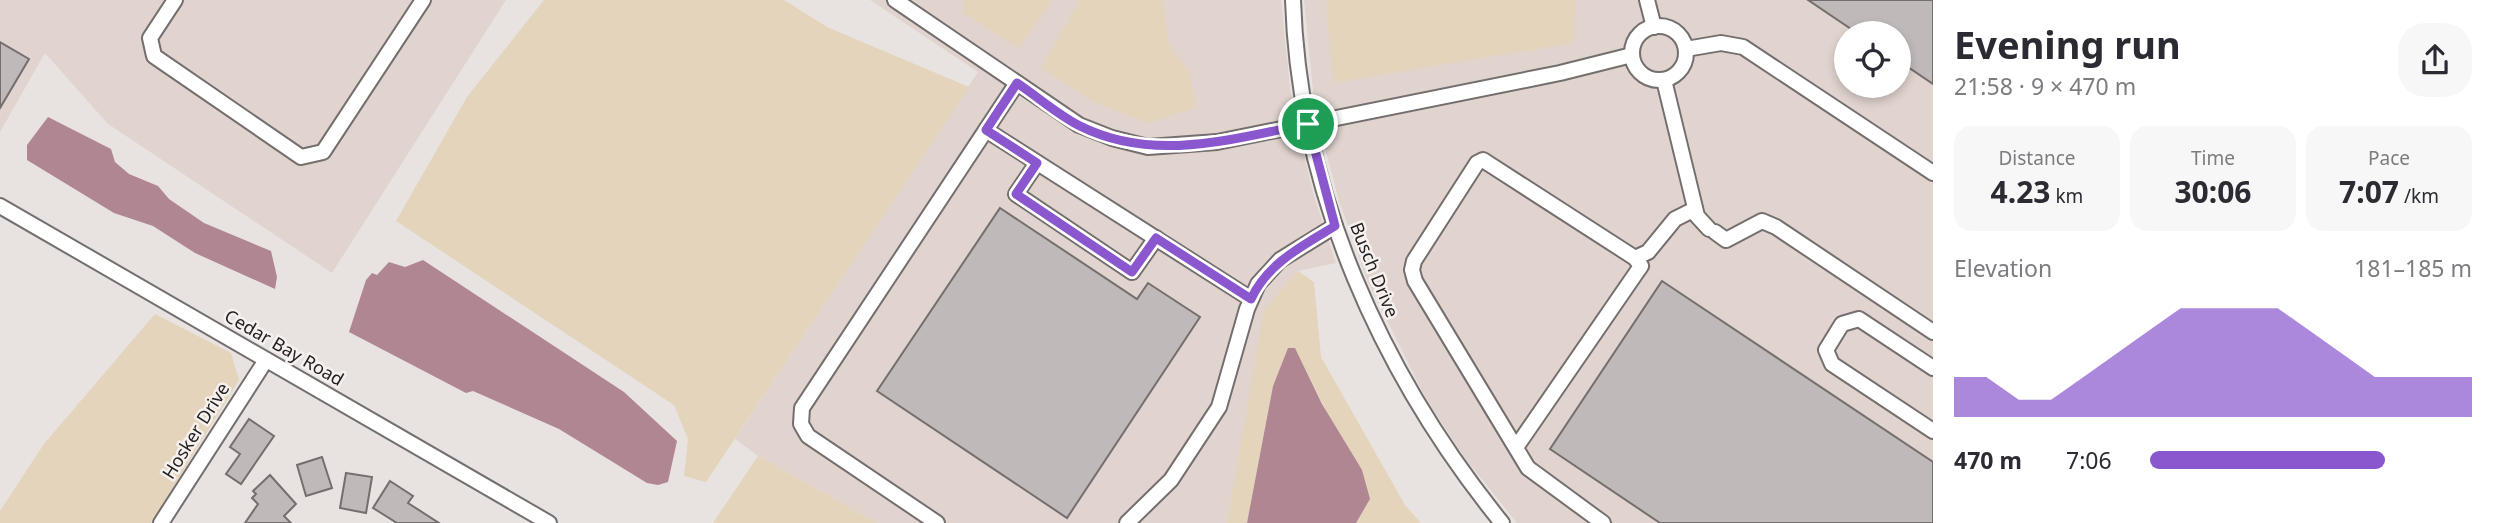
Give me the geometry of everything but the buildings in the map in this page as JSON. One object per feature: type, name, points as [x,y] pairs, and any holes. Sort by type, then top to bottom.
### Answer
[{"type":"street","points":[[174,0],[150,38],[154,56],[301,157],[323,152],[424,0]]},
{"type":"street","points":[[895,0],[1079,125],[1112,138],[1148,147],[1217,142],[1560,73],[1632,55]]},
{"type":"street","name":"Busch Drive","points":[[1293,0],[1308,124],[1335,226],[1366,304],[1409,391],[1463,475],[1502,523]]},
{"type":"street","points":[[1647,0],[1654,27]]},
{"type":"street","points":[[1654,27],[1670,28],[1678,34],[1686,50],[1680,71],[1664,80],[1646,77],[1638,71],[1632,55],[1638,36],[1654,27]]},
{"type":"street","points":[[1686,50],[1721,43],[1743,47],[1933,173]]},
{"type":"street","points":[[1664,80],[1695,209],[1712,231],[1727,240],[1762,221],[1776,227],[1933,332]]},
{"type":"street","points":[[937,523],[808,436],[801,424],[802,408],[1017,83]]},
{"type":"street","points":[[986,130],[1251,299]]},
{"type":"street","points":[[1517,446],[1641,266],[1635,258],[1489,160],[1483,160],[1477,163],[1414,261],[1412,270],[1415,281],[1528,468],[1603,523]]},
{"type":"street","points":[[1037,163],[1016,194],[1132,272],[1156,238]]},
{"type":"street","name":"Cedar Bay Road","points":[[0,206],[549,523]]},
{"type":"street","points":[[1635,258],[1648,252],[1675,219],[1695,209]]},
{"type":"street","points":[[1127,523],[1171,480],[1219,407],[1251,299],[1258,284],[1280,260],[1335,226]]},
{"type":"street","points":[[1933,368],[1859,319],[1842,324],[1826,350],[1832,364],[1933,431]]},
{"type":"street","name":"Hosker Drive","points":[[161,523],[266,360]]},
{"type":"shaded area","points":[[0,0],[506,0],[332,273],[108,124],[45,53],[0,132]]},
{"type":"shaded area","points":[[544,0],[784,0],[827,27],[969,87],[706,482],[684,476],[688,439],[674,405],[396,221],[467,97]]},
{"type":"shaded area","points":[[870,0],[1281,0],[1290,87],[1300,139],[1314,196],[1336,263],[1298,271],[1227,523],[878,523],[758,456],[735,439],[978,72]]},
{"type":"shaded area","points":[[963,0],[1052,0],[1019,48],[963,13]]},
{"type":"shaded area","points":[[1080,0],[1162,0],[1169,45],[1189,71],[1196,107],[1148,123],[1094,102],[1041,68]]},
{"type":"shaded area","points":[[1304,0],[1933,0],[1933,523],[1517,523],[1464,457],[1426,399],[1367,280],[1339,201],[1315,111]]},
{"type":"shaded area","points":[[1326,0],[1576,0],[1573,43],[1333,83]]},
{"type":"shaded area","points":[[48,117],[111,149],[115,162],[129,174],[158,186],[169,199],[204,223],[271,251],[277,277],[275,289],[195,253],[153,226],[114,213],[27,160],[27,145]]},
{"type":"shaded area","points":[[423,260],[624,392],[677,441],[668,482],[658,485],[647,483],[559,429],[473,391],[466,393],[349,332],[366,280],[372,273],[377,275],[389,262],[405,267]]},
{"type":"shaded area","points":[[1298,271],[1314,282],[1321,357],[1405,505],[1421,523],[1356,523],[1370,499],[1295,348],[1288,348],[1273,386],[1247,523],[1227,523],[1264,310]]},
{"type":"shaded area","points":[[155,314],[231,353],[239,380],[151,523],[0,523],[0,511],[44,444]]},
{"type":"shaded area","points":[[1288,348],[1295,348],[1322,404],[1362,470],[1370,499],[1356,523],[1247,523],[1273,386]]},
{"type":"shaded area","points":[[758,456],[878,523],[713,523]]},
{"type":"route","points":[[1017,83],[1079,125],[1112,138],[1148,147],[1217,142],[1308,124],[1335,226],[1280,260],[1258,284],[1251,299],[1156,238],[1132,272],[1016,194],[1037,163],[986,130],[1017,83]]}]
